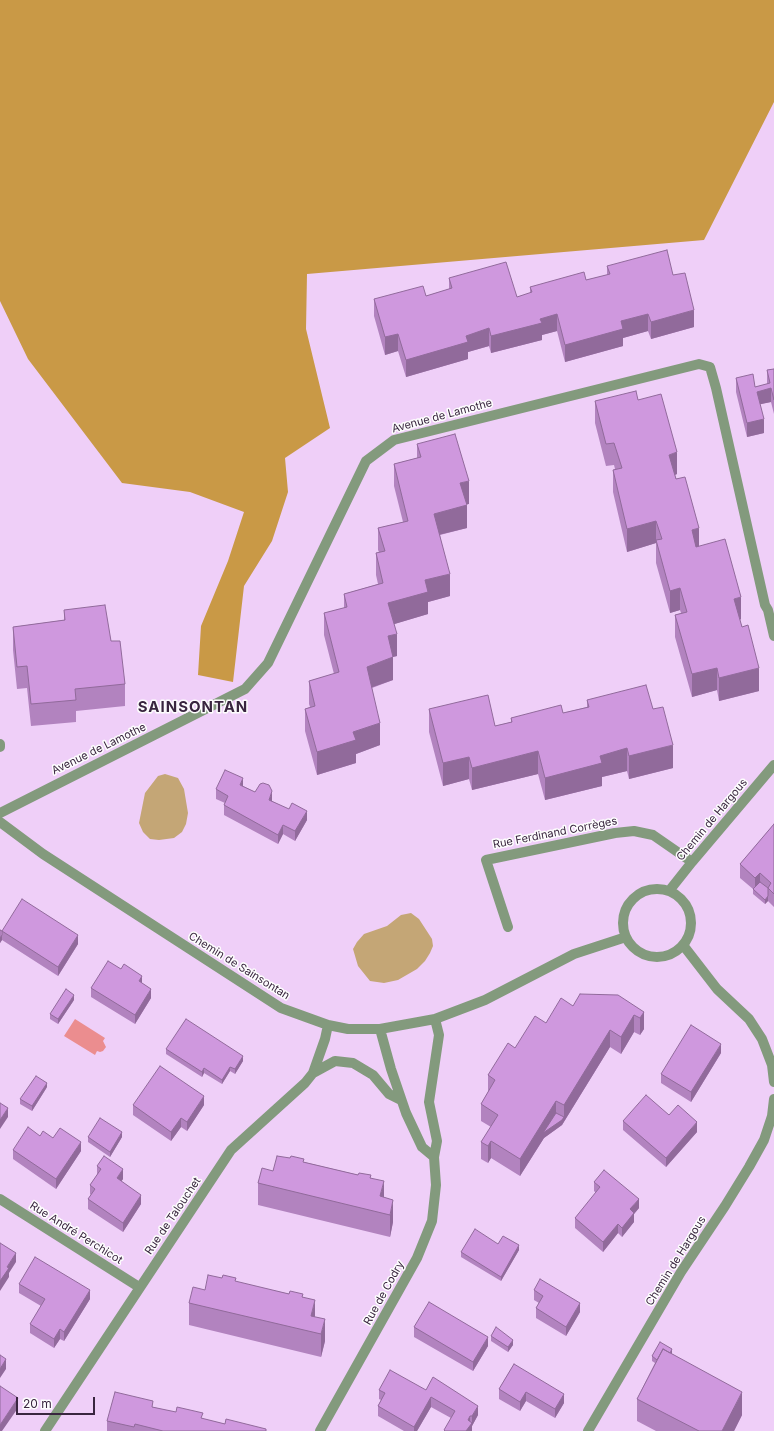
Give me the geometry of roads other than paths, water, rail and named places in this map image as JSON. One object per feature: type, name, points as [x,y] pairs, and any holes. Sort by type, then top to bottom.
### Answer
[{"type":"street","name":"Avenue de Lamothe","points":[[0,812],[245,689],[268,663],[366,461],[394,440],[699,364],[710,367],[716,388],[765,604],[768,610],[774,636]]},
{"type":"street","name":"Chemin de Hargous","points":[[669,891],[774,765]]},
{"type":"street","name":"Chemin de Sainsontan","points":[[0,822],[43,854],[281,1008],[328,1025],[348,1029],[380,1029],[435,1019],[485,1000],[574,954],[626,937]]},
{"type":"street","name":"Rue Ferdinand Corrèges","points":[[508,927],[486,860],[615,833],[634,831],[653,835],[692,862]]},
{"type":"street","points":[[654,889],[669,891],[683,901],[690,916],[690,932],[683,945],[669,955],[652,957],[636,950],[626,937],[623,921],[627,906],[638,894],[654,889]]},
{"type":"street","points":[[683,945],[717,989],[749,1019],[762,1039],[772,1065],[774,1082]]},
{"type":"street","name":"Rue de Codry","points":[[320,1431],[417,1258],[432,1221],[436,1185],[434,1157],[437,1141],[430,1102],[439,1035],[435,1019]]},
{"type":"street","name":"Rue de Talouchet","points":[[45,1431],[231,1150],[313,1074],[325,1039],[328,1025]]},
{"type":"street","points":[[380,1029],[401,1100],[422,1147],[434,1157]]},
{"type":"street","points":[[313,1074],[335,1061],[353,1063],[373,1075],[388,1094],[401,1100]]},
{"type":"street","name":"Chemin de Hargous","points":[[588,1431],[681,1272],[726,1206],[749,1167],[764,1140],[772,1116],[774,1099]]},
{"type":"street","name":"Rue André Perchicot","points":[[0,1199],[140,1287]]},
{"type":"district","name":"SAINSONTAN","points":[[193,707]]}]
